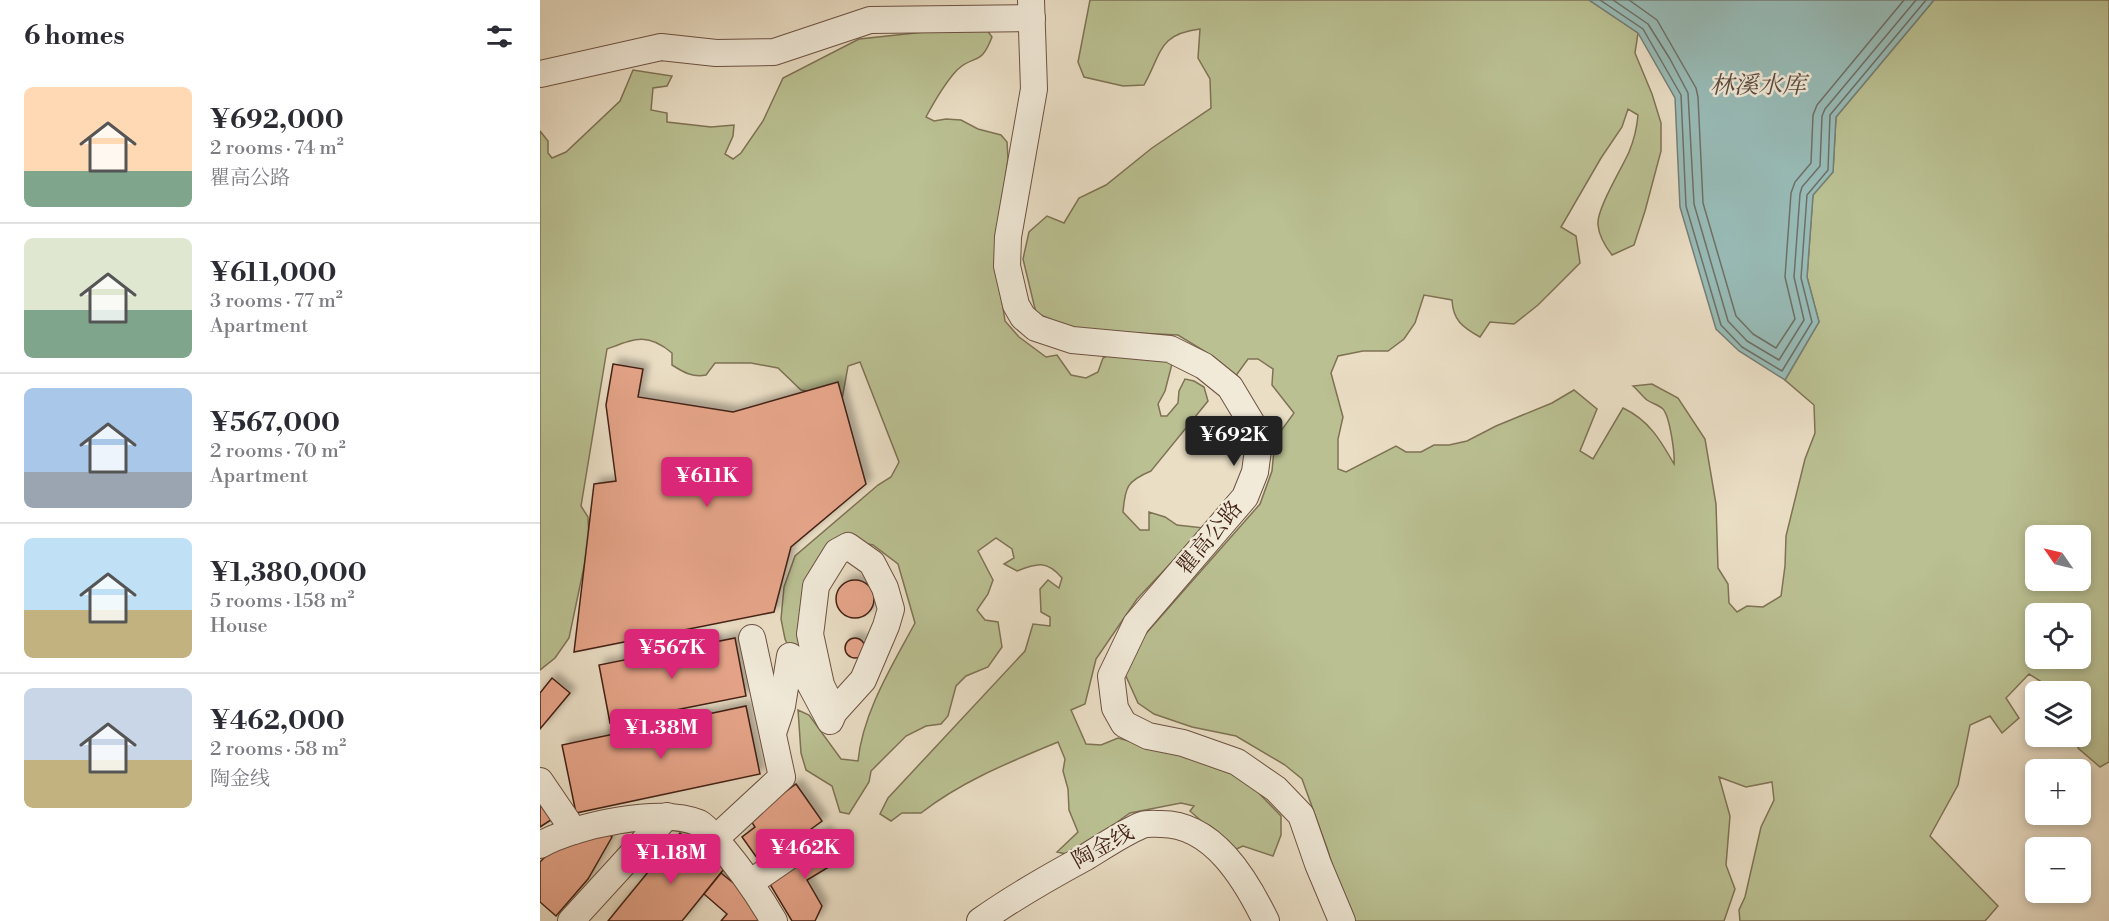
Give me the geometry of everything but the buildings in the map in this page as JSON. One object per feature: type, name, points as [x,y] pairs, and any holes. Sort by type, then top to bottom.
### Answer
[{"type":"street","points":[[540,74],[661,47],[717,53],[774,52],[870,20],[1032,9]]},
{"type":"street","name":"瞿高公路","points":[[1032,9],[1034,89],[1008,237],[1007,266],[1019,311],[1036,328],[1072,340],[1170,349],[1204,366],[1230,387],[1254,427],[1258,450],[1255,472],[1245,497],[1136,624],[1110,676],[1115,708],[1124,724],[1148,736],[1183,743],[1237,762],[1276,789],[1301,815],[1318,864],[1342,921]]},
{"type":"street","points":[[773,733],[782,706],[790,656],[799,663],[830,721],[834,712],[863,680],[886,626],[891,609],[885,588],[872,563],[848,546],[837,552],[816,586],[810,634],[820,685],[834,712]]},
{"type":"street","points":[[715,839],[782,777],[752,638]]},
{"type":"street","points":[[540,781],[574,831]]},
{"type":"street","points":[[571,921],[667,816]]},
{"type":"street","points":[[540,845],[587,826],[667,816],[701,824],[750,883],[774,921]]},
{"type":"street","name":"陶金线","points":[[980,921],[1022,891],[1144,824],[1169,824],[1184,827],[1205,837],[1229,862],[1252,892],[1266,921]]},
{"type":"street","points":[[750,883],[795,852]]},
{"type":"green space","points":[[1090,0],[1589,0],[1638,33],[1635,53],[1661,123],[1661,151],[1634,245],[1612,255],[1603,241],[1598,225],[1601,210],[1629,152],[1635,133],[1638,115],[1628,109],[1622,127],[1561,227],[1576,236],[1580,263],[1538,305],[1514,324],[1490,322],[1480,337],[1460,322],[1454,313],[1452,300],[1424,295],[1415,323],[1404,339],[1388,351],[1363,351],[1338,356],[1331,373],[1343,417],[1338,439],[1338,469],[1346,472],[1396,446],[1406,452],[1421,452],[1434,445],[1449,445],[1467,441],[1496,426],[1552,403],[1574,390],[1597,409],[1580,451],[1593,459],[1623,408],[1647,425],[1659,439],[1674,464],[1672,436],[1666,413],[1647,400],[1633,386],[1652,384],[1678,398],[1705,439],[1716,504],[1718,568],[1728,584],[1729,603],[1737,612],[1747,606],[1763,607],[1781,596],[1786,536],[1805,459],[1815,433],[1814,405],[1785,380],[1819,322],[1807,277],[1813,195],[1833,172],[1836,117],[1934,0],[2109,0],[2109,762],[2100,767],[2078,747],[2091,747],[2091,681],[2040,681],[2029,674],[2006,698],[2019,718],[2002,733],[1990,716],[1970,725],[1958,785],[1930,836],[1998,906],[1985,921],[1740,921],[1739,910],[1745,897],[1761,827],[1774,800],[1772,782],[1746,787],[1719,777],[1730,816],[1726,865],[1735,889],[1724,921],[1350,921],[1302,779],[1285,765],[1236,736],[1192,727],[1154,714],[1138,703],[1125,674],[1142,638],[1260,504],[1272,471],[1275,439],[1294,413],[1272,385],[1273,369],[1258,359],[1248,359],[1235,377],[1206,352],[1178,335],[1075,330],[1036,313],[1023,259],[1029,232],[1047,216],[1064,223],[1079,198],[1106,185],[1152,148],[1211,108],[1210,79],[1198,58],[1200,29],[1176,35],[1169,40],[1163,47],[1144,85],[1123,86],[1084,77],[1078,62]]},
{"type":"green space","points":[[953,29],[987,30],[992,37],[980,57],[957,70],[926,117],[934,121],[961,120],[978,129],[1001,135],[1007,142],[1008,159],[995,255],[1005,321],[1019,337],[1046,357],[1057,355],[1071,375],[1086,378],[1098,372],[1103,358],[1113,353],[1173,360],[1165,391],[1158,404],[1161,416],[1167,416],[1178,403],[1179,391],[1185,379],[1204,387],[1208,401],[1151,471],[1132,482],[1126,491],[1123,512],[1140,530],[1149,530],[1149,512],[1165,517],[1177,525],[1204,528],[1137,599],[1096,659],[1085,704],[1071,710],[1086,744],[1101,745],[1118,738],[1225,767],[1251,785],[1281,816],[1281,835],[1273,856],[1243,846],[1234,850],[1190,811],[1194,806],[1181,803],[1130,813],[1071,855],[1057,852],[1078,832],[1069,810],[1068,789],[1063,771],[1065,759],[1058,742],[970,782],[921,813],[902,813],[891,821],[880,814],[888,798],[1025,651],[1033,624],[1050,626],[1050,617],[1041,612],[1040,589],[1048,580],[1059,588],[1062,578],[1046,566],[1030,566],[1017,571],[1004,564],[1014,558],[1012,549],[996,538],[978,551],[993,580],[988,594],[977,610],[985,620],[998,622],[1002,647],[988,667],[966,676],[956,686],[948,716],[941,724],[926,726],[906,736],[871,771],[869,782],[849,814],[840,812],[832,786],[806,770],[801,753],[798,710],[809,715],[841,759],[858,761],[872,707],[915,623],[898,564],[873,545],[859,542],[833,560],[798,650],[790,650],[781,619],[784,587],[795,556],[878,485],[891,477],[899,462],[860,362],[848,366],[841,405],[812,392],[801,390],[778,368],[751,363],[715,363],[706,375],[697,376],[672,365],[672,353],[655,342],[633,340],[607,349],[581,506],[588,517],[589,543],[569,638],[555,658],[540,670],[540,131],[548,141],[548,153],[552,158],[566,152],[620,101],[633,70],[672,76],[667,86],[653,88],[651,110],[667,113],[667,122],[711,127],[734,125],[733,136],[725,154],[733,159],[741,153],[763,121],[783,78],[859,39]]},
{"type":"water","name":"林溪水库","points":[[1589,0],[1934,0],[1836,117],[1833,172],[1813,195],[1807,277],[1819,322],[1785,380],[1739,351],[1716,329],[1680,207],[1675,98],[1638,33]]}]
